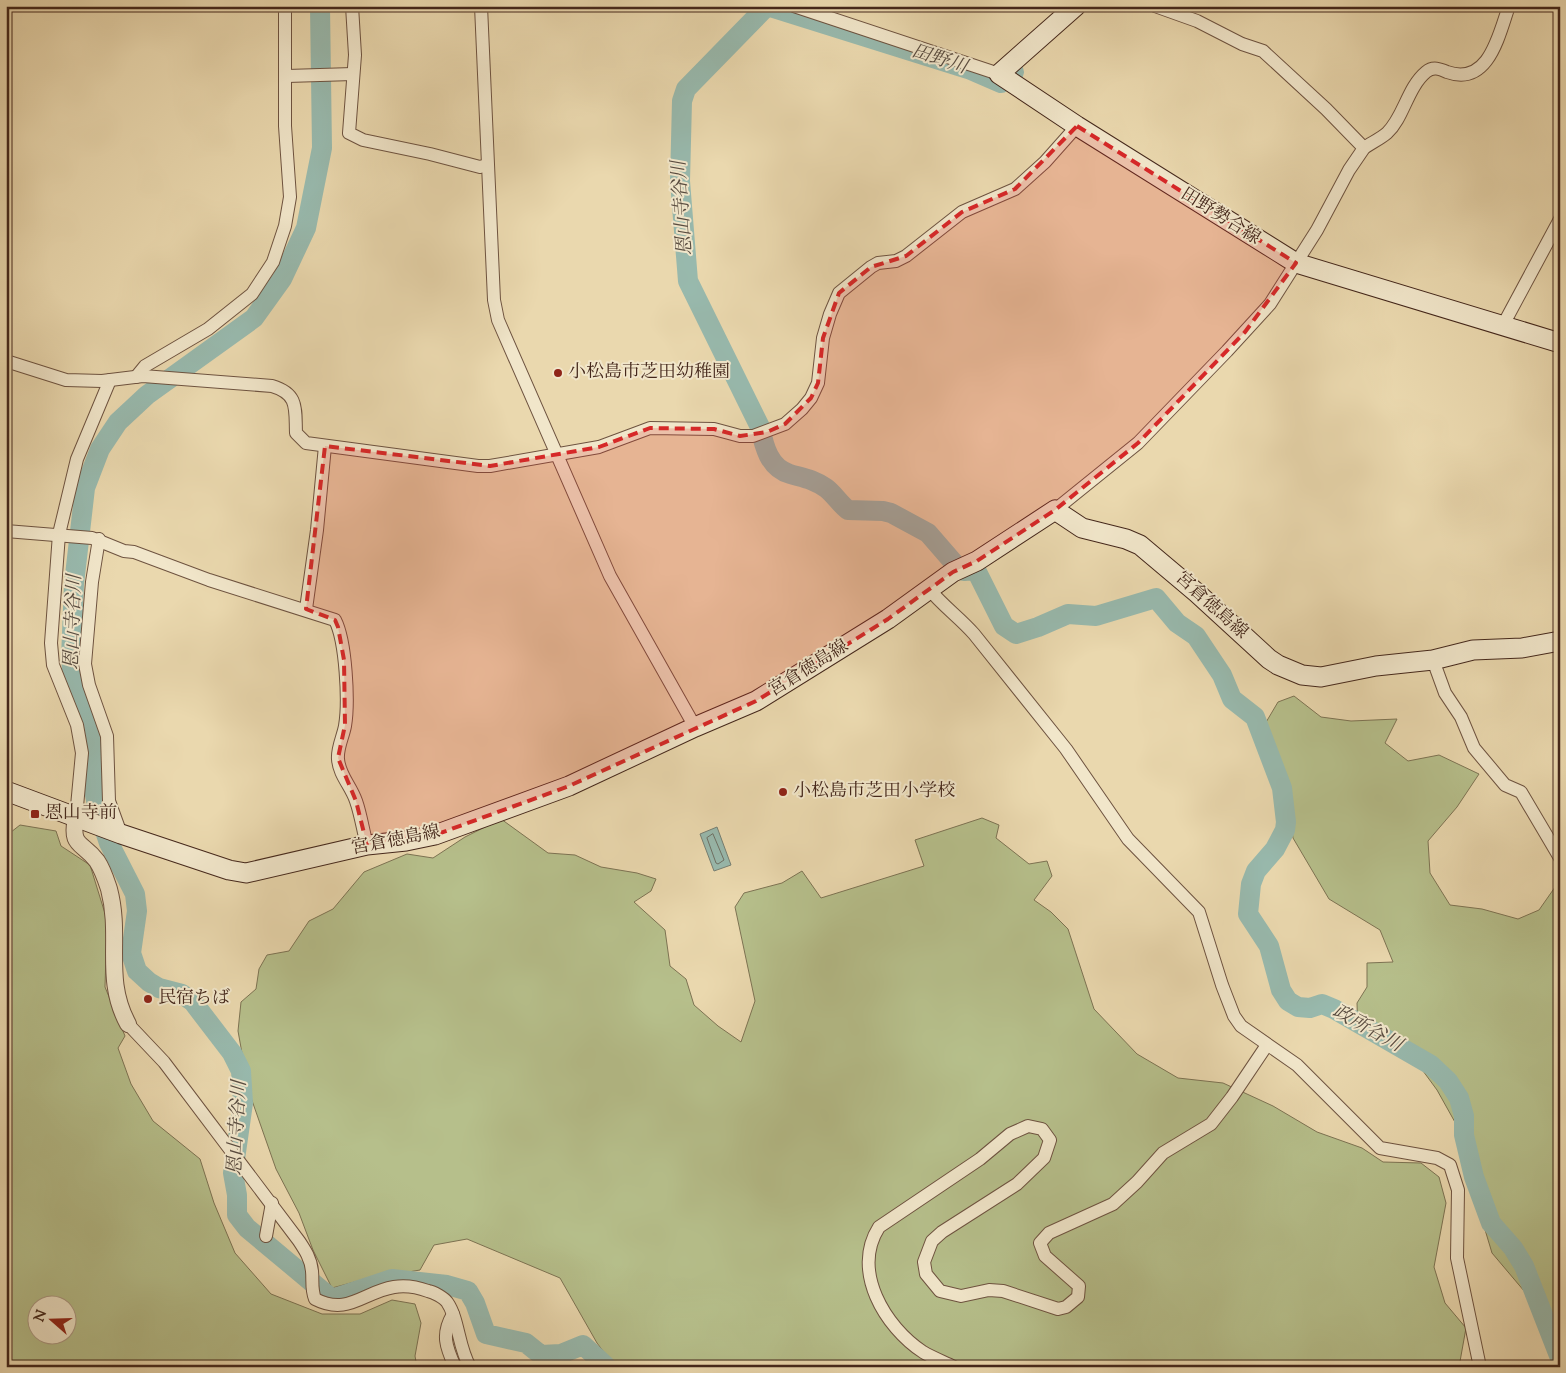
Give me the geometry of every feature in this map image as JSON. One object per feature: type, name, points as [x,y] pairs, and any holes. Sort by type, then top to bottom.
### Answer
[{"type":"main road","points":[[1000,74],[1076,6]]},
{"type":"main road","name":"田野勢合線","points":[[1000,74],[1077,126],[1296,263],[1502,327],[1560,343]]},
{"type":"main road","name":"宮倉徳島線","points":[[6,792],[118,833],[229,870],[246,873],[367,846],[435,835],[569,786],[695,727],[756,701],[827,658],[953,572],[995,550],[1055,510],[1082,528],[1126,539],[1140,545],[1269,659],[1302,675],[1321,678],[1376,666],[1433,660],[1473,650],[1522,648],[1560,641]]},
{"type":"street","points":[[139,377],[145,366],[208,329],[252,294],[273,262],[285,226],[290,197],[285,126],[291,76],[285,6]]},
{"type":"street","points":[[352,6],[348,75],[349,134],[363,140],[480,167],[487,166]]},
{"type":"street","points":[[481,6],[494,300],[498,320],[610,576],[695,727]]},
{"type":"street","points":[[794,6],[1000,74]]},
{"type":"street","points":[[1155,6],[1197,21],[1242,44],[1263,52],[1326,109],[1364,148]]},
{"type":"street","points":[[1055,510],[1138,442],[1270,304],[1364,148],[1387,133],[1425,73],[1431,69],[1465,74],[1480,68],[1489,59],[1509,6]]},
{"type":"street","points":[[291,76],[348,75]]},
{"type":"street","points":[[6,361],[66,380],[110,380],[139,377],[272,386],[283,389],[291,396],[295,407],[296,433],[306,443],[478,466],[490,466],[599,447],[650,428],[708,429],[740,436],[761,434],[785,424],[811,398],[818,383],[825,330],[839,293],[871,266],[878,263],[896,261],[906,256],[962,212],[1014,190],[1045,162],[1077,126]]},
{"type":"street","points":[[1502,327],[1560,219]]},
{"type":"street","points":[[110,380],[77,459],[64,535],[51,643],[53,665],[77,725],[82,753],[83,820],[74,826],[76,843],[97,862],[104,875],[113,904],[116,929],[112,964],[118,1006],[128,1024],[164,1062],[272,1203],[309,1256],[312,1270],[312,1291],[315,1299],[328,1306],[346,1306],[394,1287],[414,1286],[431,1292],[447,1301],[453,1314],[465,1358],[470,1367]]},
{"type":"street","points":[[306,610],[317,530],[325,446]]},
{"type":"street","points":[[6,531],[95,538],[124,551],[134,552],[209,580],[334,620],[338,627],[344,660],[346,716],[338,758],[340,771],[356,801],[367,846]]},
{"type":"street","points":[[95,538],[85,664],[89,685],[106,736],[109,801],[118,833]]},
{"type":"street","points":[[929,589],[974,634],[1066,749],[1128,839],[1199,912],[1234,1016],[1241,1026],[1297,1065],[1380,1148],[1437,1158],[1450,1165],[1458,1190],[1457,1258],[1480,1367]]},
{"type":"street","points":[[1433,660],[1445,694],[1461,717],[1474,748],[1506,785],[1521,792],[1560,858]]},
{"type":"street","points":[[954,1367],[922,1351],[898,1329],[881,1308],[872,1286],[868,1269],[871,1239],[879,1227],[980,1159],[1010,1134],[1028,1126],[1042,1129],[1050,1140],[1044,1158],[999,1197],[942,1232],[932,1241],[924,1262],[926,1274],[940,1291],[961,1296],[989,1290],[1003,1291],[1058,1309],[1066,1308],[1078,1297],[1079,1286],[1045,1256],[1040,1243],[1049,1233],[1113,1204],[1137,1182],[1163,1152],[1211,1124],[1232,1097],[1267,1045]]},
{"type":"street","points":[[266,1236],[272,1203]]},
{"type":"street","points":[[453,1314],[446,1326],[445,1340],[455,1367]]},
{"type":"highlighted area","points":[[1077,126],[1296,263],[1245,332],[1138,443],[1055,510],[977,561],[953,572],[888,619],[756,701],[569,786],[435,835],[367,845],[356,801],[338,758],[345,725],[344,660],[338,627],[335,620],[306,609],[325,446],[490,466],[599,447],[650,428],[714,429],[740,436],[767,432],[785,424],[811,398],[818,383],[823,338],[839,293],[871,267],[906,256],[962,212],[1015,189]]},
{"type":"green space","points":[[1294,696],[1321,717],[1351,721],[1397,719],[1385,743],[1408,761],[1439,755],[1479,774],[1457,807],[1428,841],[1430,873],[1450,905],[1482,909],[1518,919],[1539,910],[1560,880],[1560,1341],[1530,1298],[1492,1253],[1477,1203],[1480,1167],[1437,1090],[1415,1060],[1358,1032],[1357,1003],[1367,987],[1367,963],[1393,962],[1380,930],[1329,899],[1293,838],[1286,787],[1262,729],[1278,702]]},
{"type":"green space","points":[[982,818],[999,825],[996,838],[1029,864],[1047,861],[1052,876],[1034,900],[1051,912],[1068,929],[1094,1009],[1137,1054],[1178,1078],[1223,1083],[1273,1106],[1317,1132],[1362,1148],[1383,1162],[1421,1163],[1439,1177],[1446,1203],[1434,1267],[1445,1303],[1466,1328],[1459,1367],[615,1367],[597,1343],[560,1278],[467,1239],[434,1245],[420,1270],[362,1280],[332,1288],[313,1250],[299,1213],[276,1169],[249,1092],[238,1031],[241,1002],[256,989],[259,969],[267,955],[289,951],[309,921],[333,909],[364,872],[407,854],[433,858],[465,837],[501,819],[548,853],[575,855],[601,867],[637,873],[656,879],[651,891],[634,902],[665,930],[670,966],[686,979],[694,1005],[718,1026],[741,1042],[755,1001],[735,907],[744,893],[782,883],[802,871],[821,898],[924,866],[915,840]]},
{"type":"green space","points":[[20,825],[56,831],[61,846],[90,865],[107,920],[105,987],[125,1036],[118,1048],[131,1084],[153,1121],[200,1159],[214,1203],[235,1253],[271,1294],[322,1314],[360,1314],[392,1300],[415,1304],[421,1323],[415,1356],[417,1367],[6,1367],[6,836]]},
{"type":"water","points":[[717,827],[731,865],[714,871],[700,834]]},
{"type":"waterway","name":"恩山寺谷川","points":[[320,6],[322,148],[306,228],[282,279],[254,318],[147,395],[118,422],[100,449],[85,488],[74,584],[71,658],[73,680],[95,737],[94,790],[98,810],[109,843],[135,894],[137,911],[131,953],[137,971],[159,988],[182,994],[193,1002],[232,1053],[241,1071],[243,1103],[233,1173],[237,1195],[237,1215],[247,1228],[332,1299],[392,1279],[447,1285],[468,1291],[475,1303],[486,1334],[526,1343],[541,1355],[561,1354],[583,1345],[607,1367]]},
{"type":"waterway","name":"恩山寺谷川","points":[[767,6],[686,89],[682,101],[680,181],[688,281],[760,427],[763,442],[772,462],[783,471],[808,479],[829,490],[848,510],[891,513],[928,533],[954,563]]},
{"type":"waterway","name":"田野川","points":[[767,6],[971,70],[1001,83],[1014,72]]},
{"type":"waterway","name":"政所谷川","points":[[964,571],[976,570],[1004,626],[1016,634],[1068,614],[1096,616],[1156,598],[1177,623],[1196,636],[1222,675],[1232,699],[1255,717],[1282,788],[1286,822],[1285,830],[1275,849],[1256,871],[1251,884],[1248,914],[1269,946],[1281,990],[1288,1001],[1298,1007],[1310,1008],[1322,1004],[1334,1009],[1431,1065],[1448,1081],[1459,1098],[1464,1116],[1464,1135],[1474,1177],[1491,1223],[1513,1248],[1524,1266],[1560,1358]]},
{"type":"place","name":"小松島市芝田幼稚園","points":[[558,373]]},
{"type":"place","name":"小松島市芝田小学校","points":[[783,792]]},
{"type":"place","name":"恩山寺前","points":[[35,814]]},
{"type":"place","name":"民宿ちば","points":[[148,999]]}]
